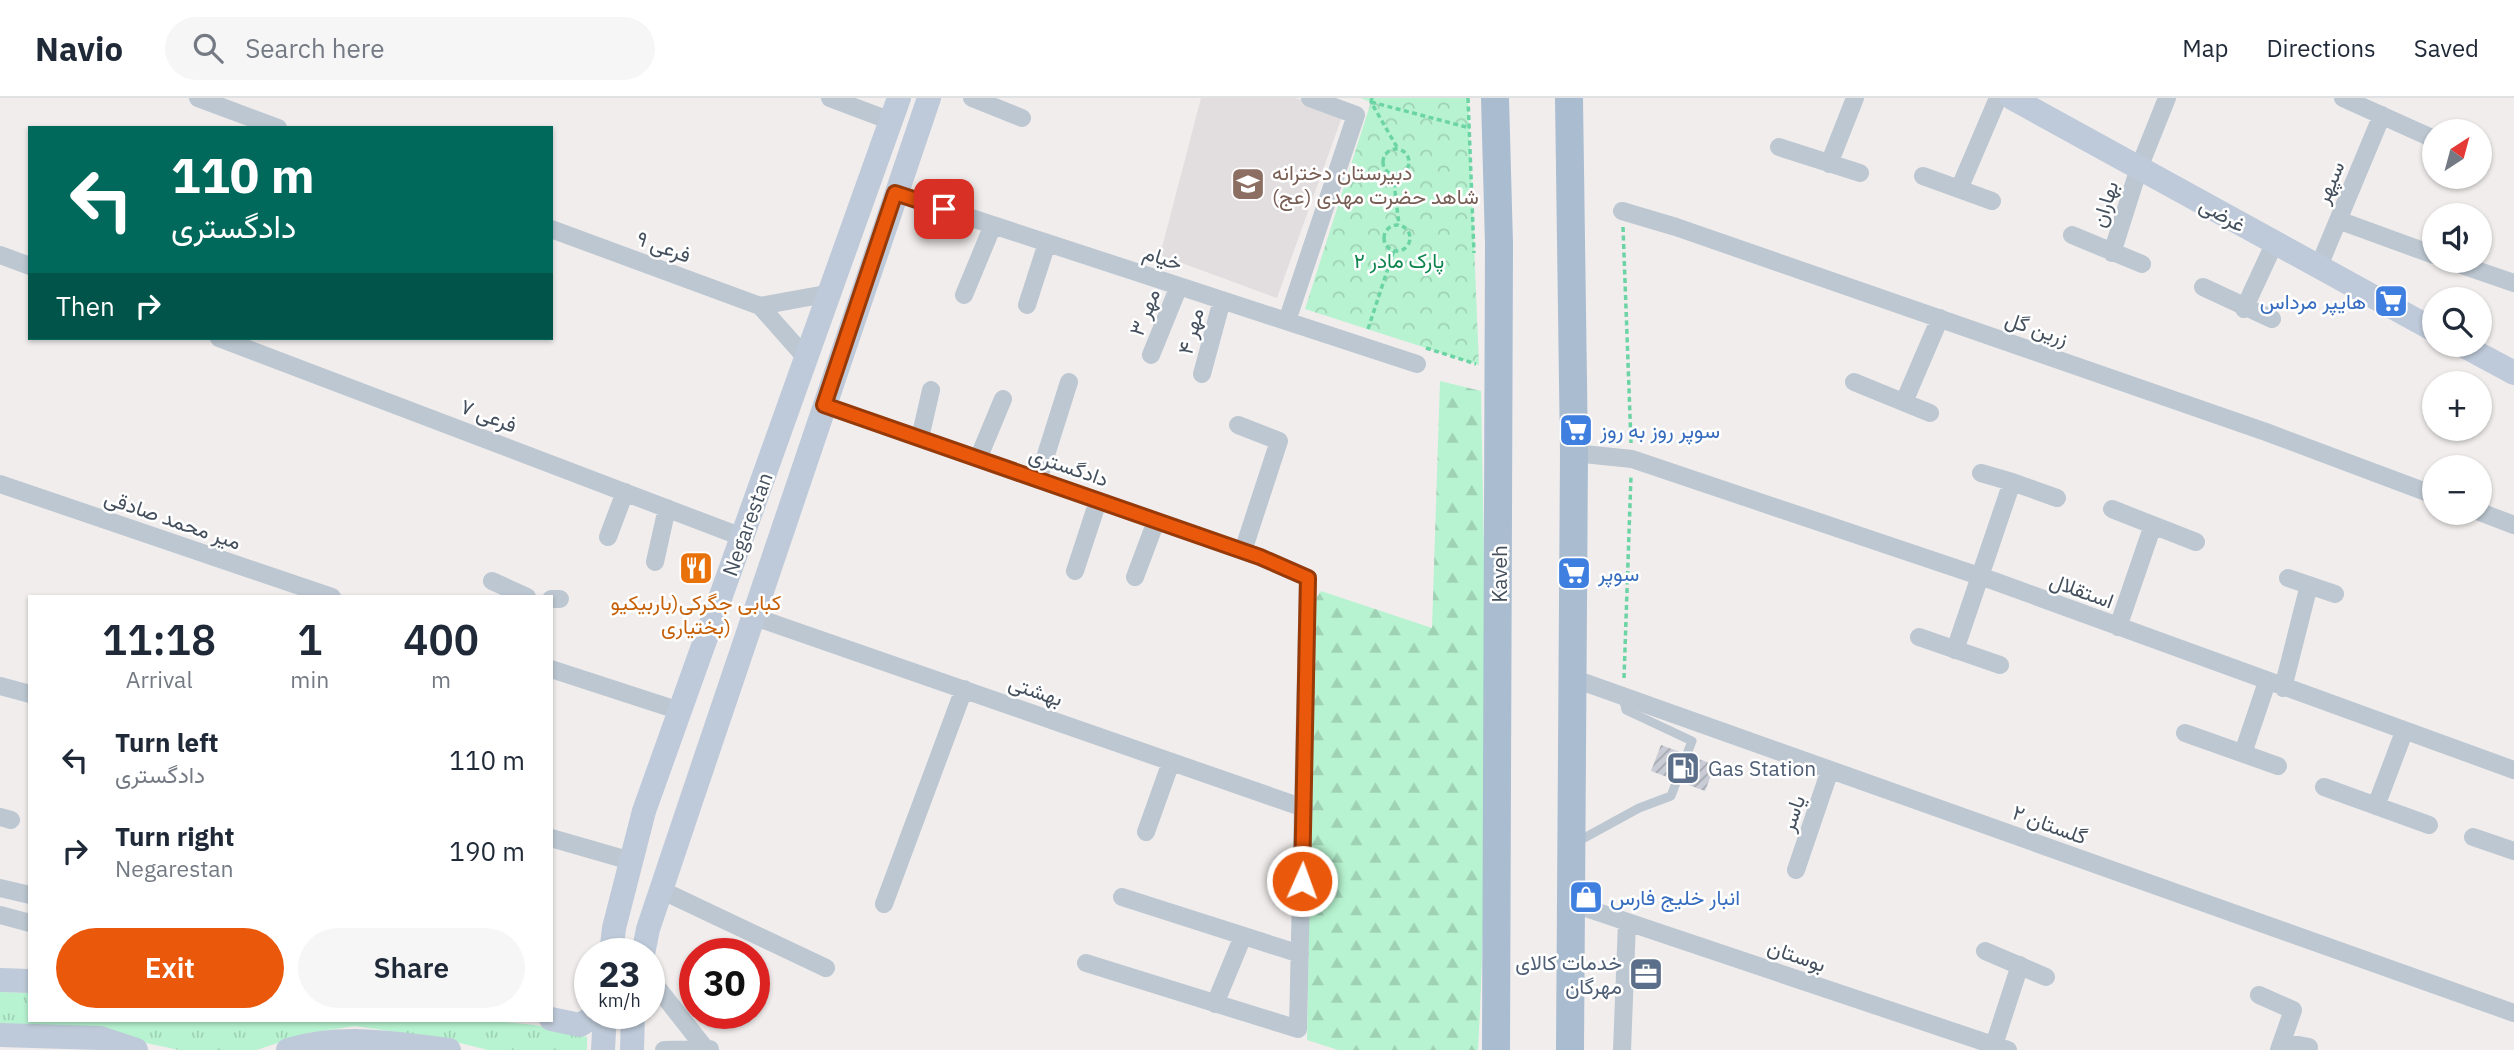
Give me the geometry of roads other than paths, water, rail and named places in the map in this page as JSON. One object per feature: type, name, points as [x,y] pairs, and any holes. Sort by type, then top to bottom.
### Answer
[{"type":"main road","name":"Negarestan","points":[[648,938],[752,616],[929,98]]},
{"type":"main road","name":"Kaveh","points":[[1495,98],[1482,129],[1500,527],[1496,1050]]},
{"type":"main road","points":[[1569,98],[1574,453],[1570,1050]]},
{"type":"main road","name":"غرضی","points":[[2012,98],[2422,323]]},
{"type":"main road","name":"Negarestan","points":[[613,938],[631,861],[654,785],[895,110]]},
{"type":"main road","points":[[2484,357],[2514,373]]},
{"type":"main road","points":[[654,785],[691,801]]},
{"type":"main road","points":[[0,980],[28,981]]},
{"type":"main road","points":[[553,1019],[574,1024]]},
{"type":"main road","points":[[602,1029],[603,1050]]},
{"type":"main road","points":[[632,1029],[632,1050]]},
{"type":"main road","points":[[0,1035],[100,1038],[135,1050]]},
{"type":"main road","points":[[288,1050],[312,1043],[357,1039],[449,1050]]},
{"type":"street","points":[[198,98],[273,126]]},
{"type":"street","points":[[830,98],[895,110]]},
{"type":"street","points":[[972,98],[1022,118]]},
{"type":"street","points":[[1287,321],[1356,115],[1310,98]]},
{"type":"street","points":[[1829,164],[1854,98]]},
{"type":"street","points":[[1960,187],[1998,98]]},
{"type":"street","name":"بهاران","points":[[2112,253],[2139,168],[2166,98]]},
{"type":"street","points":[[2343,98],[2422,133]]},
{"type":"street","name":"سپهر","points":[[2319,266],[2382,115]]},
{"type":"street","points":[[1779,147],[1860,173]]},
{"type":"street","points":[[1923,176],[1960,187],[1992,201]]},
{"type":"street","name":"خیام","points":[[895,193],[1417,364]]},
{"type":"street","name":"زرین گل","points":[[1622,211],[1940,318],[2266,432],[2422,490]]},
{"type":"street","points":[[2338,220],[2422,251]]},
{"type":"street","points":[[964,295],[993,225]]},
{"type":"street","name":"فرعی ۹","points":[[553,230],[760,306]]},
{"type":"street","points":[[2072,235],[2142,264]]},
{"type":"street","points":[[2244,309],[2275,242]]},
{"type":"street","points":[[1027,305],[1047,243]]},
{"type":"street","points":[[0,255],[28,265]]},
{"type":"street","points":[[2485,273],[2514,283]]},
{"type":"street","name":"مهر ۳","points":[[1151,355],[1179,286]]},
{"type":"street","points":[[2203,287],[2244,309],[2272,319]]},
{"type":"street","points":[[760,306],[831,293]]},
{"type":"street","name":"مهر ۴","points":[[1202,374],[1222,300]]},
{"type":"street","points":[[760,306],[807,359]]},
{"type":"street","points":[[1904,402],[1940,318]]},
{"type":"street","name":"فرعی ۷","points":[[224,340],[742,537]]},
{"type":"street","points":[[1038,480],[1069,382]]},
{"type":"street","points":[[1854,382],[1930,413]]},
{"type":"street","points":[[920,438],[931,390]]},
{"type":"street","points":[[978,459],[1003,399]]},
{"type":"street","name":"دادگستری","points":[[824,405],[1243,551],[1308,578],[1304,807]]},
{"type":"street","points":[[1238,425],[1279,441],[1243,551]]},
{"type":"street","name":"استقلال","points":[[1574,453],[1632,459],[1980,576],[2514,770]]},
{"type":"street","points":[[1981,473],[2057,498]]},
{"type":"street","points":[[1955,650],[2012,482]]},
{"type":"street","name":"میر محمد صادقی","points":[[0,484],[326,595]]},
{"type":"street","points":[[608,537],[625,492]]},
{"type":"street","points":[[1075,571],[1098,501]]},
{"type":"street","points":[[655,562],[667,508]]},
{"type":"street","points":[[2112,509],[2196,542]]},
{"type":"street","points":[[2492,516],[2514,524]]},
{"type":"street","points":[[1135,577],[1156,521]]},
{"type":"street","points":[[2118,627],[2152,525]]},
{"type":"street","points":[[2288,578],[2335,594]]},
{"type":"street","points":[[492,581],[523,595]]},
{"type":"street","points":[[2243,753],[2275,685],[2309,585]]},
{"type":"street","name":"بهشتی","points":[[752,616],[1304,807]]},
{"type":"street","points":[[1919,637],[2000,665]]},
{"type":"street","points":[[553,670],[680,711]]},
{"type":"street","name":"گلستان ۲","points":[[1572,678],[2514,1013]]},
{"type":"street","points":[[0,686],[28,693]]},
{"type":"street","points":[[884,904],[964,690]]},
{"type":"street","points":[[2376,806],[2404,732]]},
{"type":"street","points":[[2185,733],[2278,766]]},
{"type":"street","points":[[1146,832],[1171,762]]},
{"type":"street","name":"یاسر","points":[[1796,870],[1830,770]]},
{"type":"street","points":[[2324,788],[2429,825]]},
{"type":"street","points":[[1086,963],[1297,1029],[1304,807]]},
{"type":"street","points":[[2473,837],[2514,851]]},
{"type":"street","points":[[553,839],[631,861]]},
{"type":"street","points":[[0,888],[28,895]]},
{"type":"street","points":[[661,890],[826,968]]},
{"type":"street","points":[[1122,897],[1300,954]]},
{"type":"street","name":"بوستان","points":[[1571,903],[2001,1048]]},
{"type":"street","points":[[0,915],[28,922]]},
{"type":"street","points":[[1622,1050],[1627,922]]},
{"type":"street","points":[[1215,1004],[1243,936]]},
{"type":"street","points":[[1985,951],[2046,976]]},
{"type":"street","points":[[2001,1048],[2020,965]]},
{"type":"street","points":[[2259,995],[2293,1010],[2280,1046],[2309,1047]]},
{"type":"street","points":[[665,996],[709,1049]]},
{"type":"street","points":[[664,1050],[709,1049]]},
{"type":"lane","points":[[1571,845],[1639,808],[1671,796],[1692,741],[1626,710],[1623,696]]},
{"type":"place","name":"دبیرستان دخترانه شاهد حضرت مهدی (عج)","points":[[1248,184]]},
{"type":"place","name":"هایپر مرداس","points":[[2391,301]]},
{"type":"place","name":"سوپر روز به روز","points":[[1576,430]]},
{"type":"place","name":"کبابی جگرکی(باربیکیو بختیاری)","points":[[696,568]]},
{"type":"place","name":"سوپر","points":[[1574,573]]},
{"type":"place","name":"Gas Station","points":[[1683,768]]},
{"type":"place","name":"انبار خلیج فارس","points":[[1586,897]]},
{"type":"place","name":"خدمات کالای مهرگان","points":[[1646,974]]},
{"type":"park label","name":"پارک مادر ۲","points":[[1399,260]]}]
